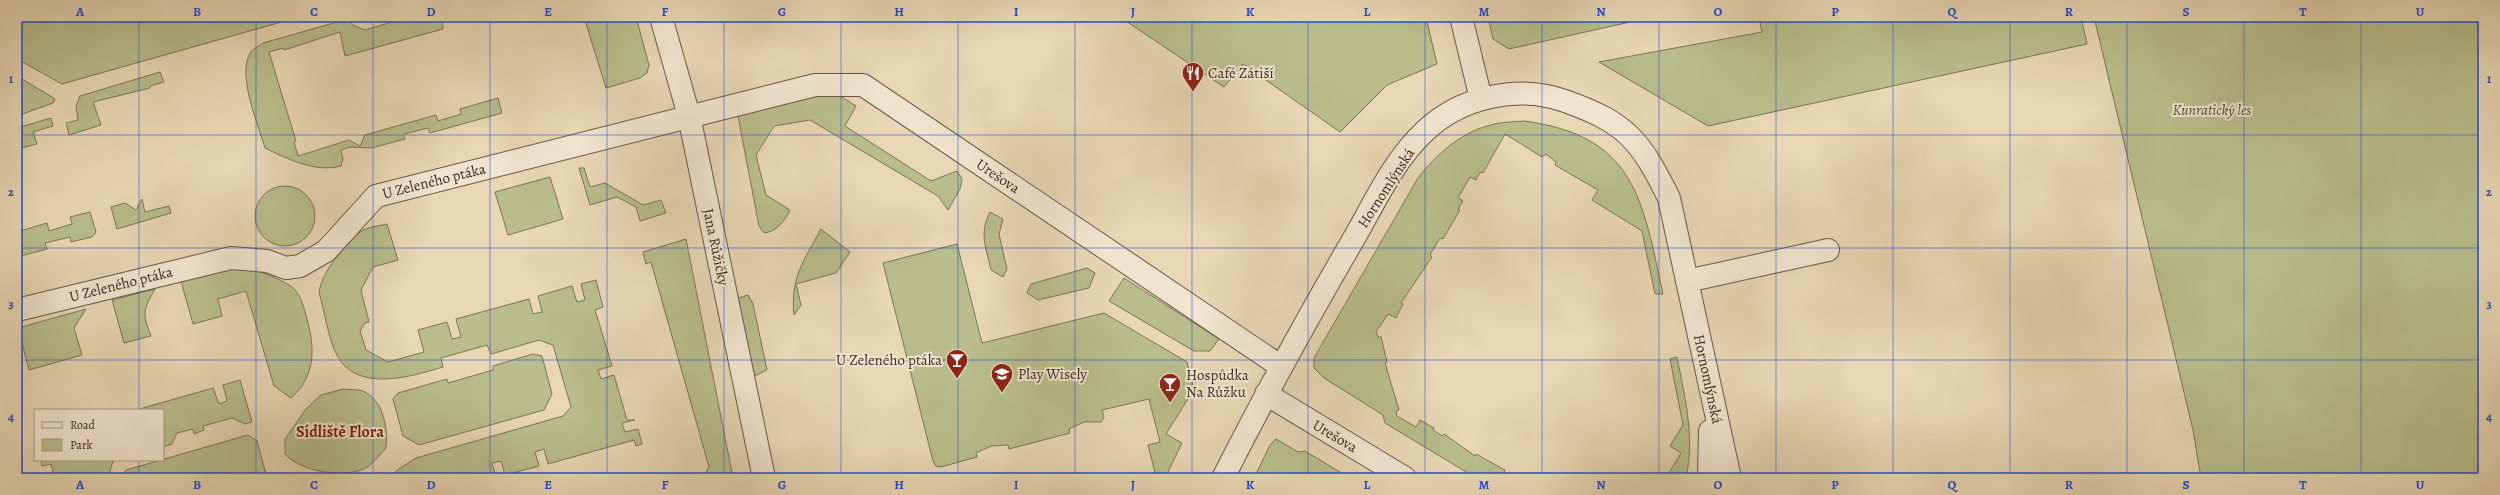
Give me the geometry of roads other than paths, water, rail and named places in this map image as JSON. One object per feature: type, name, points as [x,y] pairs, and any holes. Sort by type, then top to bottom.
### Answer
[{"type":"street","name":"Jana Růžičky","points":[[661,17],[689,116],[764,478]]},
{"type":"street","points":[[1461,17],[1481,98]]},
{"type":"street","name":"Urešova","points":[[689,116],[815,85],[863,85],[1280,366]]},
{"type":"street","name":"Hornomlýnská","points":[[1223,478],[1280,366],[1399,162],[1425,131],[1447,115],[1481,98],[1521,93],[1555,97],[1614,122],[1637,142],[1669,198],[1730,478]]},
{"type":"street","name":"U Zeleného ptáka","points":[[17,310],[230,258],[268,261],[286,268],[300,266],[326,251],[376,196],[689,116]]},
{"type":"street","points":[[1687,281],[1828,250]]},
{"type":"street","points":[[1709,478],[1711,392]]},
{"type":"street","name":"Urešova","points":[[1266,394],[1405,478]]},
{"type":"place","name":"Café Zátiší","points":[[1193,92]]},
{"type":"place","name":"U Zeleného ptáka","points":[[957,380]]},
{"type":"place","name":"Play Wisely","points":[[1002,394]]},
{"type":"place","name":"Hospůdka Na Růžku","points":[[1170,404]]},
{"type":"district","name":"Sídliště Flora","points":[[340,432]]},
{"type":"park label","name":"Kunratický les","points":[[2212,110]]}]
